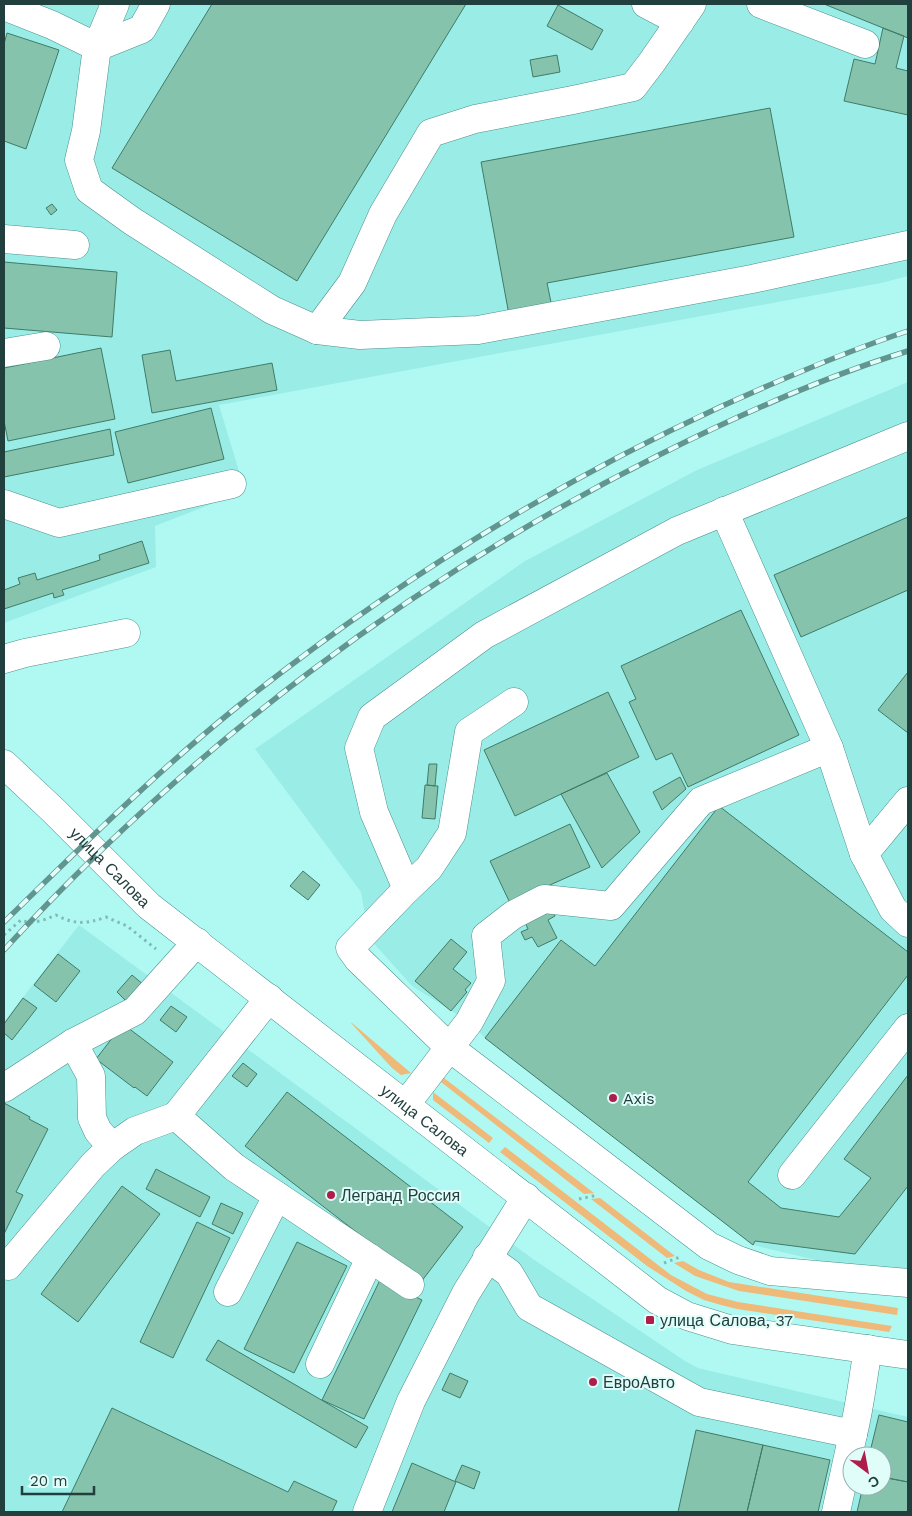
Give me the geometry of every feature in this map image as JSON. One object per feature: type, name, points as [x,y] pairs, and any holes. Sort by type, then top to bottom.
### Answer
[{"type":"street","points":[[115,4],[97,47],[86,131],[79,160],[89,190],[132,221],[272,310],[317,330],[360,335],[478,330],[742,281],[908,245]]},
{"type":"street","points":[[4,6],[52,25],[97,47],[142,29],[156,4]]},
{"type":"street","points":[[317,330],[352,283],[383,214],[431,133],[475,119],[633,87],[686,13],[646,4]]},
{"type":"street","points":[[761,4],[865,44]]},
{"type":"street","points":[[4,239],[75,245]]},
{"type":"street","points":[[4,353],[46,346]]},
{"type":"street","points":[[407,889],[374,812],[359,748],[372,717],[484,635],[676,531],[908,436]]},
{"type":"street","points":[[4,504],[59,523],[232,484]]},
{"type":"street","points":[[724,511],[829,748],[864,854],[893,908],[908,923]]},
{"type":"street","points":[[4,659],[24,653],[126,633]]},
{"type":"street","points":[[514,702],[469,732],[452,833],[430,868],[350,948],[358,959],[450,1048],[709,1246],[738,1260],[770,1271],[908,1283]]},
{"type":"street","points":[[406,1104],[469,1022],[491,981],[486,936],[492,930],[513,914],[544,899],[612,906],[700,801],[829,748]]},
{"type":"street","name":"улица Салова","points":[[4,764],[149,906],[657,1300],[688,1316],[732,1330],[868,1349],[908,1351]]},
{"type":"street","points":[[864,854],[908,801]]},
{"type":"street","points":[[4,1088],[73,1043],[135,1011],[178,965],[196,942]]},
{"type":"street","points":[[8,1266],[93,1165],[112,1147],[135,1132],[176,1116],[269,998]]},
{"type":"street","points":[[792,1175],[908,1028]]},
{"type":"street","points":[[73,1043],[91,1076],[92,1118],[98,1131],[112,1147]]},
{"type":"street","points":[[176,1116],[234,1167],[410,1285]]},
{"type":"street","points":[[228,1292],[277,1196]]},
{"type":"street","points":[[367,1512],[411,1401],[466,1293],[526,1197]]},
{"type":"street","points":[[488,1257],[509,1273],[530,1306],[699,1402],[854,1434]]},
{"type":"street","points":[[320,1364],[370,1258]]},
{"type":"street","points":[[836,1512],[859,1411],[862,1377],[868,1349]]},
{"type":"path","points":[[4,936],[20,920],[28,923],[56,915],[69,922],[91,922],[106,917],[127,926],[162,953]]},
{"type":"shaded area","points":[[10,4],[908,4],[908,276],[881,283],[219,405],[245,491],[155,526],[156,567],[4,623],[4,23]]},
{"type":"shaded area","points":[[908,382],[908,1282],[753,1245],[485,1038],[469,1022],[412,986],[369,938],[361,892],[255,749],[525,561],[697,470]]},
{"type":"shaded area","points":[[79,925],[533,1259],[685,1361],[698,1368],[908,1417],[908,1512],[4,1512],[4,1022]]},
{"type":"shaded area","points":[[351,1023],[411,1073],[401,1075],[392,1068]]},
{"type":"shaded area","points":[[444,1078],[594,1193],[584,1194],[441,1082]]},
{"type":"shaded area","points":[[433,1092],[493,1138],[489,1143],[433,1100]]},
{"type":"shaded area","points":[[505,1147],[671,1275],[707,1294],[738,1302],[892,1326],[889,1332],[737,1309],[704,1300],[647,1266],[500,1152]]},
{"type":"shaded area","points":[[600,1198],[675,1256],[667,1258],[591,1199]]},
{"type":"shaded area","points":[[683,1261],[699,1270],[729,1282],[898,1308],[897,1315],[739,1291],[695,1276],[674,1263]]},
{"type":"building","points":[[212,4],[466,4],[297,281],[112,168]]},
{"type":"building","points":[[824,4],[908,4],[908,38],[883,28]]},
{"type":"building","points":[[558,5],[603,30],[592,50],[547,26]]},
{"type":"building","points":[[883,28],[904,36],[896,68],[908,71],[908,115],[844,101],[854,59],[875,64]]},
{"type":"building","points":[[7,33],[59,50],[26,149],[4,141],[4,44]]},
{"type":"building","points":[[557,55],[560,72],[533,77],[530,60]]},
{"type":"building","points":[[770,108],[794,237],[547,283],[552,307],[509,315],[481,162]]},
{"type":"building","points":[[52,204],[57,210],[51,215],[46,208]]},
{"type":"building","points":[[4,262],[117,272],[112,337],[4,328]]},
{"type":"building","points":[[101,348],[115,419],[8,441],[4,421],[4,368]]},
{"type":"building","points":[[170,350],[176,381],[272,363],[277,390],[152,413],[142,355]]},
{"type":"building","points":[[211,408],[224,459],[128,483],[115,432]]},
{"type":"building","points":[[110,429],[114,455],[4,477],[4,452]]},
{"type":"building","points":[[908,517],[908,590],[801,637],[774,575]]},
{"type":"building","points":[[142,541],[149,563],[62,590],[64,595],[54,598],[53,593],[4,609],[4,590],[20,584],[18,578],[35,573],[37,580],[100,560],[99,555]]},
{"type":"building","points":[[741,610],[799,735],[688,787],[672,753],[656,760],[629,702],[636,699],[621,666]]},
{"type":"building","points":[[908,672],[908,733],[878,710]]},
{"type":"building","points":[[608,692],[639,757],[515,816],[484,750]]},
{"type":"building","points":[[429,764],[437,764],[435,786],[427,785]]},
{"type":"building","points":[[607,773],[640,832],[602,868],[561,794]]},
{"type":"building","points":[[680,777],[686,789],[662,810],[653,792]]},
{"type":"building","points":[[425,785],[438,786],[435,819],[422,818]]},
{"type":"building","points":[[719,806],[908,952],[908,975],[748,1182],[781,1208],[839,1217],[871,1178],[844,1159],[908,1075],[908,1186],[855,1254],[755,1241],[753,1245],[485,1038],[561,940],[595,966]]},
{"type":"building","points":[[570,824],[590,867],[510,903],[490,861]]},
{"type":"building","points":[[303,871],[320,885],[308,900],[290,886]]},
{"type":"building","points":[[542,909],[545,914],[553,911],[555,916],[548,920],[557,938],[538,947],[532,937],[525,940],[521,932],[528,929],[523,918]]},
{"type":"building","points":[[451,939],[467,952],[453,969],[471,983],[465,990],[467,992],[451,1011],[415,981]]},
{"type":"building","points":[[58,954],[80,971],[56,1002],[34,985]]},
{"type":"building","points":[[132,975],[144,985],[128,1003],[117,992]]},
{"type":"building","points":[[23,998],[37,1008],[12,1040],[4,1033],[4,1024]]},
{"type":"building","points":[[171,1006],[187,1017],[176,1032],[160,1020]]},
{"type":"building","points":[[123,1024],[173,1062],[147,1096],[96,1059]]},
{"type":"building","points":[[243,1063],[257,1074],[247,1087],[232,1076]]},
{"type":"building","points":[[287,1092],[463,1227],[421,1282],[245,1146]]},
{"type":"building","points":[[4,1103],[48,1129],[16,1192],[23,1195],[4,1234]]},
{"type":"building","points":[[156,1169],[210,1197],[200,1217],[146,1189]]},
{"type":"building","points":[[122,1186],[160,1214],[78,1322],[41,1294]]},
{"type":"building","points":[[221,1203],[243,1213],[233,1234],[212,1224]]},
{"type":"building","points":[[197,1222],[230,1238],[173,1358],[140,1342]]},
{"type":"building","points":[[297,1242],[347,1266],[294,1373],[244,1349]]},
{"type":"building","points":[[380,1280],[422,1300],[364,1419],[322,1400]]},
{"type":"building","points":[[218,1340],[368,1427],[356,1448],[206,1360]]},
{"type":"building","points":[[450,1373],[468,1381],[460,1398],[442,1390]]},
{"type":"building","points":[[112,1408],[288,1492],[294,1481],[337,1501],[332,1512],[62,1512]]},
{"type":"building","points":[[879,1415],[908,1422],[908,1482],[892,1479],[892,1446],[871,1446]]},
{"type":"building","points":[[696,1430],[763,1445],[747,1512],[678,1512]]},
{"type":"building","points":[[763,1445],[830,1460],[818,1512],[747,1512]]},
{"type":"building","points":[[412,1463],[456,1482],[444,1512],[392,1512]]},
{"type":"building","points":[[462,1465],[480,1472],[474,1489],[455,1481]]},
{"type":"building","points":[[892,1479],[908,1482],[908,1512],[857,1512],[861,1496],[892,1496]]},
{"type":"railway","points":[[4,922],[118,812],[207,732],[293,663],[410,581],[530,506],[656,438],[790,376],[908,331]]},
{"type":"railway","points":[[4,950],[75,875],[150,804],[228,737],[309,672],[393,612],[479,556],[568,503],[659,455],[813,385],[908,351]]},
{"type":"place","name":"Axis","points":[[613,1098]]},
{"type":"place","name":"Легранд Россия","points":[[331,1195]]},
{"type":"place","name":"улица Салова, 37","points":[[650,1320]]},
{"type":"place","name":"ЕвроАвто","points":[[593,1382]]}]
